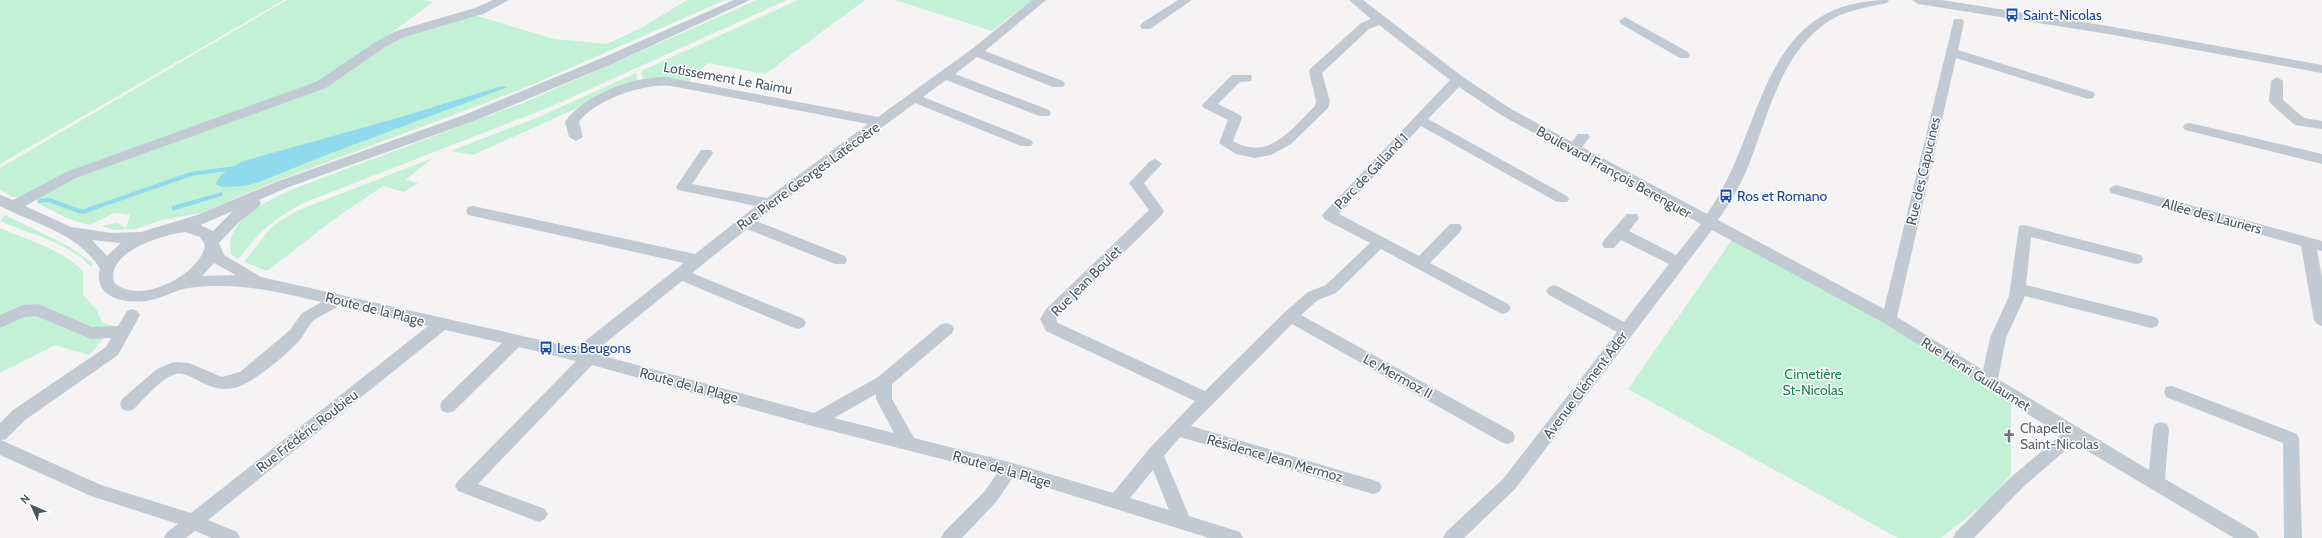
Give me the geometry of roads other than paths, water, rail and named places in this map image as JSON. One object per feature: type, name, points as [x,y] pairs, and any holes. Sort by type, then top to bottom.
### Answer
[{"type":"street","points":[[6,204],[71,175],[321,85],[381,44],[400,34],[479,11],[503,0]]},
{"type":"street","points":[[306,176],[253,204],[226,225],[213,244],[204,266],[179,284],[155,294],[128,296],[116,293],[108,287],[105,279],[107,269],[114,257],[127,246],[143,237],[202,219],[259,193],[306,176],[469,118],[531,94],[744,0]]},
{"type":"street","name":"Rue Pierre Georges Latécoère","points":[[538,514],[464,486],[584,356],[679,274],[769,203],[976,52],[992,37],[1040,0]]},
{"type":"street","points":[[1146,26],[1186,0]]},
{"type":"street","name":"Boulevard François Berenguer","points":[[1356,0],[1458,80],[1506,112],[1572,150],[1889,319]]},
{"type":"street","points":[[1777,77],[1781,54],[1792,36],[1823,12],[1854,0]]},
{"type":"street","points":[[1777,77],[1802,37],[1818,22],[1856,6],[1883,0]]},
{"type":"street","points":[[1918,0],[2043,20],[2322,69]]},
{"type":"street","points":[[1945,0],[2043,20]]},
{"type":"street","points":[[1246,78],[1237,78],[1209,105],[1235,118],[1226,143],[1244,152],[1260,153],[1278,148],[1321,108],[1323,101],[1315,72],[1365,26],[1381,19]]},
{"type":"street","points":[[1625,21],[1684,55]]},
{"type":"street","name":"Rue des Capucines","points":[[1889,319],[1958,22]]},
{"type":"street","points":[[976,52],[1058,84]]},
{"type":"street","points":[[1951,52],[2088,95]]},
{"type":"street","points":[[946,74],[1044,113]]},
{"type":"street","name":"Avenue Clément Ader","points":[[1452,538],[1509,484],[1709,223],[1732,188],[1777,77]]},
{"type":"street","name":"Parc de Galland 1","points":[[1380,242],[1329,215],[1458,80]]},
{"type":"street","name":"Lotissement Le Raimu","points":[[576,137],[572,122],[579,113],[635,86],[657,81],[672,82],[881,122]]},
{"type":"street","points":[[2277,81],[2276,101],[2281,106],[2300,122],[2322,125]]},
{"type":"street","points":[[914,98],[1026,143]]},
{"type":"street","points":[[1420,120],[1562,199]]},
{"type":"street","points":[[2190,127],[2322,159]]},
{"type":"street","points":[[1572,150],[1583,137]]},
{"type":"street","points":[[706,153],[683,187],[769,203]]},
{"type":"street","name":"Rue Jean Boulet","points":[[1155,164],[1136,183],[1157,210],[1051,313],[1048,319],[1052,327],[1207,399]]},
{"type":"street","name":"Allée des Lauriers","points":[[2116,190],[2315,245],[2322,320]]},
{"type":"street","points":[[6,204],[66,230],[99,254],[107,269]]},
{"type":"street","points":[[473,211],[696,260]]},
{"type":"street","points":[[1632,218],[1614,238],[1678,262]]},
{"type":"street","points":[[744,222],[840,260]]},
{"type":"street","name":"Route de la Plage","points":[[171,228],[195,227],[203,230],[213,244],[220,258],[260,282]]},
{"type":"street","points":[[1420,264],[1455,228]]},
{"type":"street","points":[[66,230],[112,238],[143,237]]},
{"type":"street","points":[[1989,382],[1998,338],[2018,292],[2024,230],[2136,260]]},
{"type":"street","points":[[1116,502],[1177,429],[1290,316],[1313,296],[1331,290],[1380,242],[1503,308]]},
{"type":"street","points":[[679,274],[798,323]]},
{"type":"street","name":"Route de la Plage","points":[[179,284],[215,280],[260,282],[441,325],[516,340],[584,356],[816,420],[1009,469],[1234,538]]},
{"type":"street","points":[[1554,291],[1626,330]]},
{"type":"street","points":[[2018,292],[2048,303]]},
{"type":"street","points":[[2018,292],[2151,322]]},
{"type":"street","points":[[0,434],[19,415],[107,355],[132,315],[155,294]]},
{"type":"street","points":[[128,296],[132,308],[132,315]]},
{"type":"street","points":[[128,404],[167,371],[175,367],[182,367],[216,383],[229,384],[246,377],[296,334],[307,317],[327,306],[336,299]]},
{"type":"street","points":[[0,322],[16,313],[31,309],[38,310],[91,333],[122,332]]},
{"type":"street","name":"Le Mermoz II","points":[[1290,316],[1507,437]]},
{"type":"street","name":"Rue Henri Guillaumet","points":[[1889,319],[2073,434],[2250,538]]},
{"type":"street","name":"Rue Frédéric Roubieu","points":[[173,538],[441,325]]},
{"type":"street","points":[[816,420],[884,382],[946,329]]},
{"type":"street","points":[[448,406],[516,340]]},
{"type":"street","points":[[884,382],[884,399],[908,444]]},
{"type":"street","points":[[2172,392],[2291,439],[2293,538]]},
{"type":"street","name":"Résidence Jean Mermoz","points":[[1177,429],[1373,487]]},
{"type":"street","points":[[2156,483],[2162,429]]},
{"type":"street","points":[[1962,538],[2016,483],[2073,434]]},
{"type":"street","points":[[0,447],[97,491],[193,521],[231,538]]},
{"type":"street","points":[[1155,454],[1182,522]]},
{"type":"street","points":[[950,538],[991,496],[1009,469]]},
{"type":"water","points":[[502,86],[508,87],[326,155],[259,182],[245,186],[222,187],[216,184],[223,173],[243,161],[401,117]]},
{"type":"water","points":[[222,192],[222,196],[172,211],[172,206]]},
{"type":"waterway","points":[[40,201],[49,200],[82,212],[191,174],[235,168]]},
{"type":"place","name":"Saint-Nicolas","points":[[2012,15]]},
{"type":"place","name":"Ros et Romano","points":[[1726,196]]},
{"type":"place","name":"Les Beugons","points":[[546,348]]},
{"type":"place","name":"Chapelle Saint-Nicolas","points":[[2009,436]]},
{"type":"park label","name":"Cimetière St-Nicolas","points":[[1813,382]]}]
